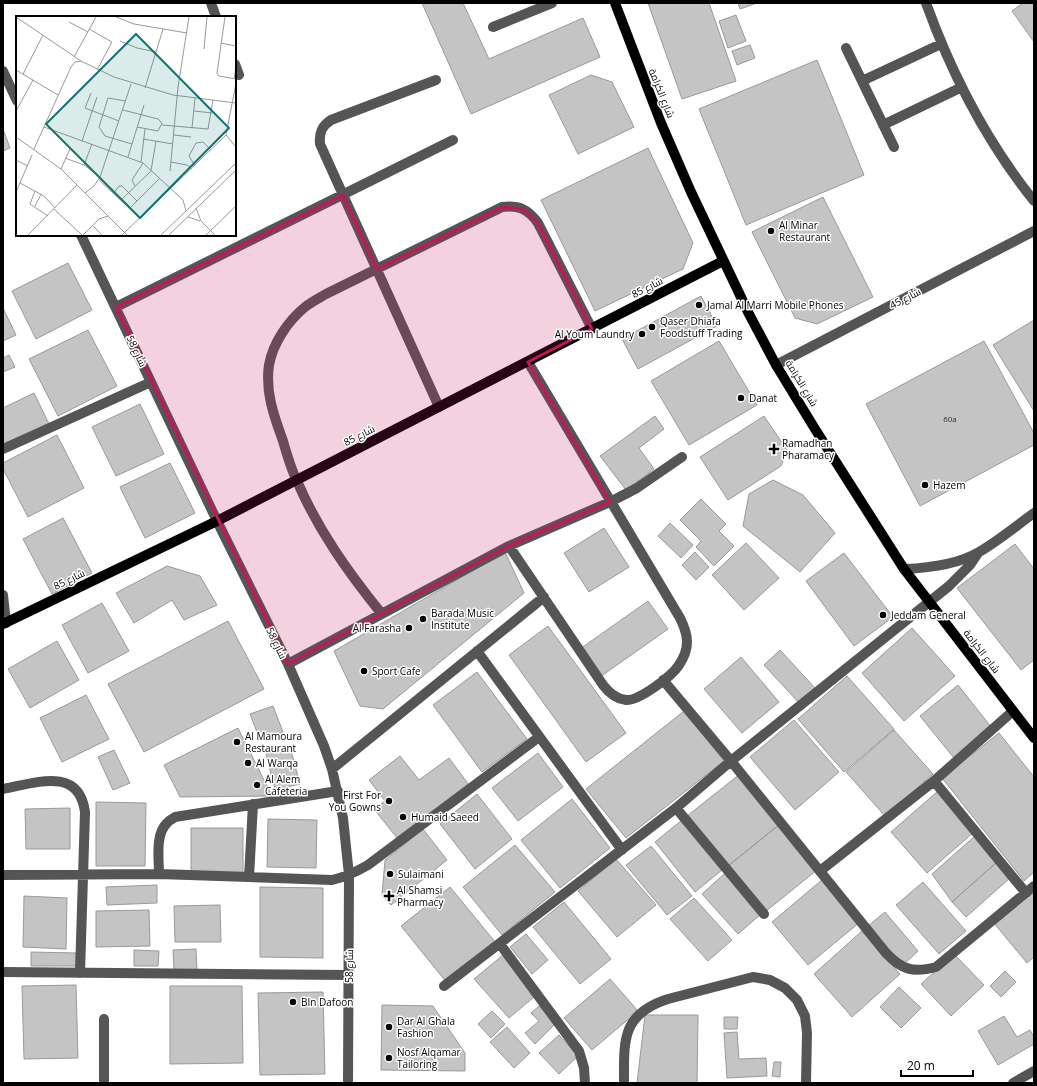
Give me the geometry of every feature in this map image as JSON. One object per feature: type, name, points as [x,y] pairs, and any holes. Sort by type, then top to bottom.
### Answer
[{"type":"main road","name":"شارع الكرامة","points":[[615,3],[661,123],[691,192],[723,262],[776,365],[904,569],[1034,738]]},
{"type":"main road","name":"شارع 85","points":[[4,624],[217,521],[723,262]]},
{"type":"street","points":[[211,3],[216,16]]},
{"type":"street","points":[[492,27],[552,3]]},
{"type":"street","points":[[926,3],[941,44],[989,137],[1018,181],[1034,201]]},
{"type":"street","points":[[862,81],[941,44]]},
{"type":"street","points":[[846,48],[894,147]]},
{"type":"street","points":[[236,66],[239,74]]},
{"type":"street","points":[[3,71],[16,99]]},
{"type":"street","points":[[436,80],[331,120],[321,129],[319,136],[320,144],[439,407]]},
{"type":"street","points":[[883,125],[962,87]]},
{"type":"street","points":[[116,307],[453,140]]},
{"type":"street","points":[[382,613],[359,586],[315,520],[296,480],[272,411],[268,388],[270,364],[277,342],[289,322],[306,306],[326,294],[502,207],[512,206],[523,209],[532,214],[538,223],[592,329]]},
{"type":"street","name":"شارع 45","points":[[776,365],[1034,231]]},
{"type":"street","name":"شارع 58","points":[[81,236],[217,521],[288,664],[324,746],[332,770],[343,818],[349,875],[348,1083]]},
{"type":"street","points":[[509,546],[609,693],[618,698],[627,700],[636,698],[663,680],[678,666],[684,655],[687,643],[685,630],[680,618],[528,362]]},
{"type":"street","points":[[3,449],[151,382]]},
{"type":"street","points":[[288,664],[509,546],[610,502],[637,488],[682,457]]},
{"type":"street","points":[[904,569],[950,563],[978,553],[1034,513]]},
{"type":"street","points":[[444,986],[676,808],[731,761],[960,576],[978,553]]},
{"type":"street","points":[[3,594],[4,624]]},
{"type":"street","points":[[332,770],[544,597]]},
{"type":"street","points":[[477,652],[622,850]]},
{"type":"street","points":[[663,680],[896,964],[908,969],[923,971],[936,967],[1034,886]]},
{"type":"street","points":[[820,871],[934,781],[1013,711]]},
{"type":"street","points":[[3,875],[159,874],[332,880],[349,875],[368,865],[539,737]]},
{"type":"street","points":[[3,789],[49,781],[60,781],[70,785],[78,792],[84,802],[85,812],[80,973]]},
{"type":"street","points":[[934,781],[1026,893]]},
{"type":"street","points":[[159,874],[160,841],[162,831],[167,823],[175,817],[338,791]]},
{"type":"street","points":[[249,877],[254,804]]},
{"type":"street","points":[[676,808],[764,914]]},
{"type":"street","points":[[500,944],[579,1051],[582,1059],[585,1083]]},
{"type":"street","points":[[3,972],[349,975]]},
{"type":"street","points":[[624,1083],[624,1044],[628,1031],[635,1019],[644,1010],[655,1003],[668,999],[753,977],[770,980],[785,988],[800,1005],[805,1016],[807,1033],[806,1083]]},
{"type":"street","points":[[104,1019],[104,1083]]},
{"type":"street","points":[[1013,1083],[1034,1072]]},
{"type":"highlighted area","points":[[343,195],[377,269],[502,207],[523,209],[538,223],[592,329],[528,362],[610,502],[509,546],[288,664],[116,307]]},
{"type":"building","points":[[422,3],[463,3],[489,59],[583,18],[600,57],[471,114]]},
{"type":"building","points":[[648,3],[709,3],[736,81],[682,99]]},
{"type":"building","points":[[738,3],[757,3],[740,9]]},
{"type":"building","points":[[1023,3],[1034,3],[1034,42],[1012,11]]},
{"type":"building","points":[[736,15],[746,41],[728,48],[719,21]]},
{"type":"building","points":[[750,45],[755,58],[737,65],[732,51]]},
{"type":"building","points":[[817,60],[864,175],[746,225],[699,109]]},
{"type":"building","points":[[591,75],[612,82],[634,127],[578,154],[549,95]]},
{"type":"building","points":[[3,129],[10,148],[3,151]]},
{"type":"building","points":[[648,148],[693,243],[683,269],[595,311],[541,200]]},
{"type":"building","points":[[823,197],[873,297],[817,324],[795,318],[752,232]]},
{"type":"building","points":[[68,263],[92,310],[36,339],[12,291]]},
{"type":"building","points":[[701,296],[717,326],[638,369],[622,339]]},
{"type":"building","points":[[3,308],[16,335],[3,341]]},
{"type":"building","points":[[1034,320],[1034,411],[993,345]]},
{"type":"building","points":[[88,330],[117,386],[58,416],[29,359]]},
{"type":"building","points":[[719,341],[757,405],[689,445],[651,381]]},
{"type":"building","points":[[984,341],[1034,433],[1034,445],[920,506],[866,404]]},
{"type":"building","points":[[9,355],[15,367],[3,372],[3,358]]},
{"type":"building","points":[[34,393],[49,424],[3,446],[3,408]]},
{"type":"building","points":[[140,404],[164,454],[116,476],[92,427]]},
{"type":"building","points":[[655,416],[664,429],[639,448],[654,469],[626,490],[600,456]]},
{"type":"building","points":[[764,416],[787,450],[781,466],[728,500],[700,457]]},
{"type":"building","points":[[57,435],[84,488],[28,517],[3,469],[3,463]]},
{"type":"building","points":[[170,463],[195,513],[145,538],[120,487]]},
{"type":"building","points":[[773,480],[803,495],[835,533],[800,572],[743,526],[749,494]]},
{"type":"building","points":[[701,499],[726,524],[719,531],[734,546],[714,566],[696,547],[701,541],[680,520]]},
{"type":"building","points":[[63,518],[92,573],[52,594],[23,539]]},
{"type":"building","points":[[670,523],[693,545],[681,558],[658,536]]},
{"type":"building","points":[[604,528],[629,567],[589,592],[564,553]]},
{"type":"building","points":[[746,543],[779,578],[744,610],[712,575]]},
{"type":"building","points":[[1015,544],[1034,569],[1034,660],[1021,670],[957,588]]},
{"type":"building","points":[[505,552],[524,593],[383,709],[360,706],[334,651]]},
{"type":"building","points":[[695,552],[709,567],[696,580],[682,565]]},
{"type":"building","points":[[844,553],[893,617],[854,646],[806,581]]},
{"type":"building","points":[[167,566],[200,576],[217,605],[184,620],[172,600],[134,623],[116,593]]},
{"type":"building","points":[[648,601],[668,629],[600,677],[580,649]]},
{"type":"building","points":[[102,603],[129,651],[88,673],[62,625]]},
{"type":"building","points":[[228,621],[264,689],[144,752],[108,684]]},
{"type":"building","points":[[548,626],[626,733],[586,762],[509,655]]},
{"type":"building","points":[[912,628],[955,676],[904,721],[862,673]]},
{"type":"building","points":[[57,641],[79,680],[30,708],[8,669]]},
{"type":"building","points":[[780,650],[816,689],[800,704],[764,665]]},
{"type":"building","points":[[741,657],[779,702],[742,733],[704,689]]},
{"type":"building","points":[[477,672],[527,739],[482,772],[433,705]]},
{"type":"building","points":[[847,676],[894,729],[844,772],[798,719]]},
{"type":"building","points":[[958,685],[992,728],[954,758],[920,716]]},
{"type":"building","points":[[86,695],[109,739],[62,762],[40,718]]},
{"type":"building","points":[[273,706],[283,732],[260,740],[250,714]]},
{"type":"building","points":[[684,711],[724,761],[626,838],[586,789]]},
{"type":"building","points":[[794,720],[839,772],[795,810],[750,757]]},
{"type":"building","points":[[238,728],[272,796],[180,797],[164,765]]},
{"type":"building","points":[[894,730],[933,774],[885,816],[846,772]]},
{"type":"building","points":[[999,733],[1034,777],[1034,872],[1024,881],[942,778]]},
{"type":"building","points":[[290,747],[300,784],[275,790],[266,754]]},
{"type":"building","points":[[114,750],[130,783],[113,790],[98,757]]},
{"type":"building","points":[[538,753],[563,787],[518,821],[492,788]]},
{"type":"building","points":[[400,756],[419,780],[449,758],[469,785],[397,838],[374,809],[385,801],[369,780]]},
{"type":"building","points":[[740,774],[780,824],[728,866],[687,816]]},
{"type":"building","points":[[938,791],[974,832],[927,873],[891,832]]},
{"type":"building","points":[[477,794],[512,839],[475,869],[440,824]]},
{"type":"building","points":[[572,799],[610,848],[560,888],[521,840]]},
{"type":"building","points":[[96,802],[146,803],[145,866],[96,866]]},
{"type":"building","points":[[70,808],[70,849],[26,849],[25,809]]},
{"type":"building","points":[[268,819],[317,820],[316,868],[267,867]]},
{"type":"building","points":[[682,820],[722,870],[695,892],[655,842]]},
{"type":"building","points":[[780,824],[817,870],[765,912],[728,866]]},
{"type":"building","points":[[191,828],[243,828],[243,873],[191,873]]},
{"type":"building","points":[[423,829],[447,860],[391,905],[382,895],[385,860]]},
{"type":"building","points":[[976,835],[997,862],[952,902],[932,874]]},
{"type":"building","points":[[515,845],[555,892],[502,935],[463,887]]},
{"type":"building","points":[[651,846],[692,896],[667,915],[626,865]]},
{"type":"building","points":[[616,859],[656,905],[617,937],[578,891]]},
{"type":"building","points":[[997,862],[1010,878],[966,917],[952,902]]},
{"type":"building","points":[[725,873],[761,914],[738,934],[702,894]]},
{"type":"building","points":[[823,879],[860,922],[808,965],[772,922]]},
{"type":"building","points":[[923,882],[966,931],[939,954],[896,905]]},
{"type":"building","points":[[157,885],[157,903],[107,905],[106,887]]},
{"type":"building","points":[[260,887],[323,888],[323,958],[260,957]]},
{"type":"building","points":[[450,887],[496,943],[447,983],[401,926]]},
{"type":"building","points":[[1034,888],[1034,957],[1027,963],[993,922]]},
{"type":"building","points":[[24,896],[67,898],[66,949],[23,947]]},
{"type":"building","points":[[694,898],[732,940],[708,961],[670,919]]},
{"type":"building","points":[[564,902],[611,959],[580,984],[533,927]]},
{"type":"building","points":[[220,905],[221,942],[175,942],[174,906]]},
{"type":"building","points":[[149,910],[150,946],[96,947],[96,911]]},
{"type":"building","points":[[885,912],[918,951],[902,966],[868,926]]},
{"type":"building","points":[[862,931],[900,974],[852,1017],[814,974]]},
{"type":"building","points":[[526,934],[548,960],[532,974],[510,947]]},
{"type":"building","points":[[196,949],[197,971],[174,971],[173,950]]},
{"type":"building","points":[[134,950],[159,951],[158,966],[134,966]]},
{"type":"building","points":[[31,952],[76,953],[76,966],[31,966]]},
{"type":"building","points":[[954,954],[984,985],[951,1016],[921,984]]},
{"type":"building","points":[[503,955],[534,997],[509,1018],[474,979]]},
{"type":"building","points":[[1005,971],[1016,982],[1001,997],[990,986]]},
{"type":"building","points":[[610,979],[638,1011],[592,1050],[564,1018]]},
{"type":"building","points":[[76,985],[78,1058],[24,1059],[22,986]]},
{"type":"building","points":[[170,986],[242,986],[243,1063],[170,1064]]},
{"type":"building","points":[[899,987],[921,1008],[901,1028],[880,1007]]},
{"type":"building","points":[[323,992],[325,1074],[260,1075],[258,993]]},
{"type":"building","points":[[382,1005],[433,1006],[465,1053],[465,1071],[381,1070]]},
{"type":"building","points":[[539,1006],[555,1024],[535,1044],[525,1033],[539,1021],[531,1013]]},
{"type":"building","points":[[492,1011],[505,1024],[491,1038],[478,1024]]},
{"type":"building","points":[[645,1015],[698,1015],[697,1083],[637,1083]]},
{"type":"building","points":[[1004,1016],[1017,1037],[1030,1030],[1034,1037],[1034,1044],[998,1065],[978,1031]]},
{"type":"building","points":[[724,1017],[738,1017],[737,1029],[724,1029]]},
{"type":"building","points":[[507,1027],[530,1053],[514,1068],[490,1042]]},
{"type":"building","points":[[737,1032],[739,1059],[766,1058],[767,1076],[727,1078],[724,1033]]},
{"type":"building","points":[[559,1035],[578,1056],[559,1074],[539,1053]]},
{"type":"building","points":[[774,1062],[781,1062],[780,1077],[772,1076]]},
{"type":"place","name":"Al Minar Restaurant","points":[[771,231]]},
{"type":"place","name":"Jamal Al Marri Mobile Phones","points":[[699,305]]},
{"type":"place","name":"Qaser Dhiafa Foodstuff Trading","points":[[652,327]]},
{"type":"place","name":"Al Youm Laundry","points":[[642,334]]},
{"type":"place","name":"Danat","points":[[741,398]]},
{"type":"place","name":"Ramadhan Pharamacy","points":[[774,449]]},
{"type":"place","name":"Hazem","points":[[925,485]]},
{"type":"place","name":"Jeddam General","points":[[883,615]]},
{"type":"place","name":"Barada Music Institute","points":[[423,619]]},
{"type":"place","name":"Al Farasha","points":[[409,628]]},
{"type":"place","name":"Sport Cafe","points":[[364,671]]},
{"type":"place","name":"Al Mamoura Restaurant","points":[[237,742]]},
{"type":"place","name":"Al Warqa","points":[[248,763]]},
{"type":"place","name":"Al Alem Cafeteria","points":[[257,785]]},
{"type":"place","name":"First For You Gowns","points":[[389,801]]},
{"type":"place","name":"Humaid Saeed","points":[[403,817]]},
{"type":"place","name":"Sulaimani","points":[[390,874]]},
{"type":"place","name":"Al Shamsi Pharmacy","points":[[389,896]]},
{"type":"place","name":"BIn Dafoon","points":[[293,1002]]},
{"type":"place","name":"Dar Al Ghala Fashion","points":[[389,1027]]},
{"type":"place","name":"Nosf Alqamar Tailoring","points":[[389,1058]]}]
